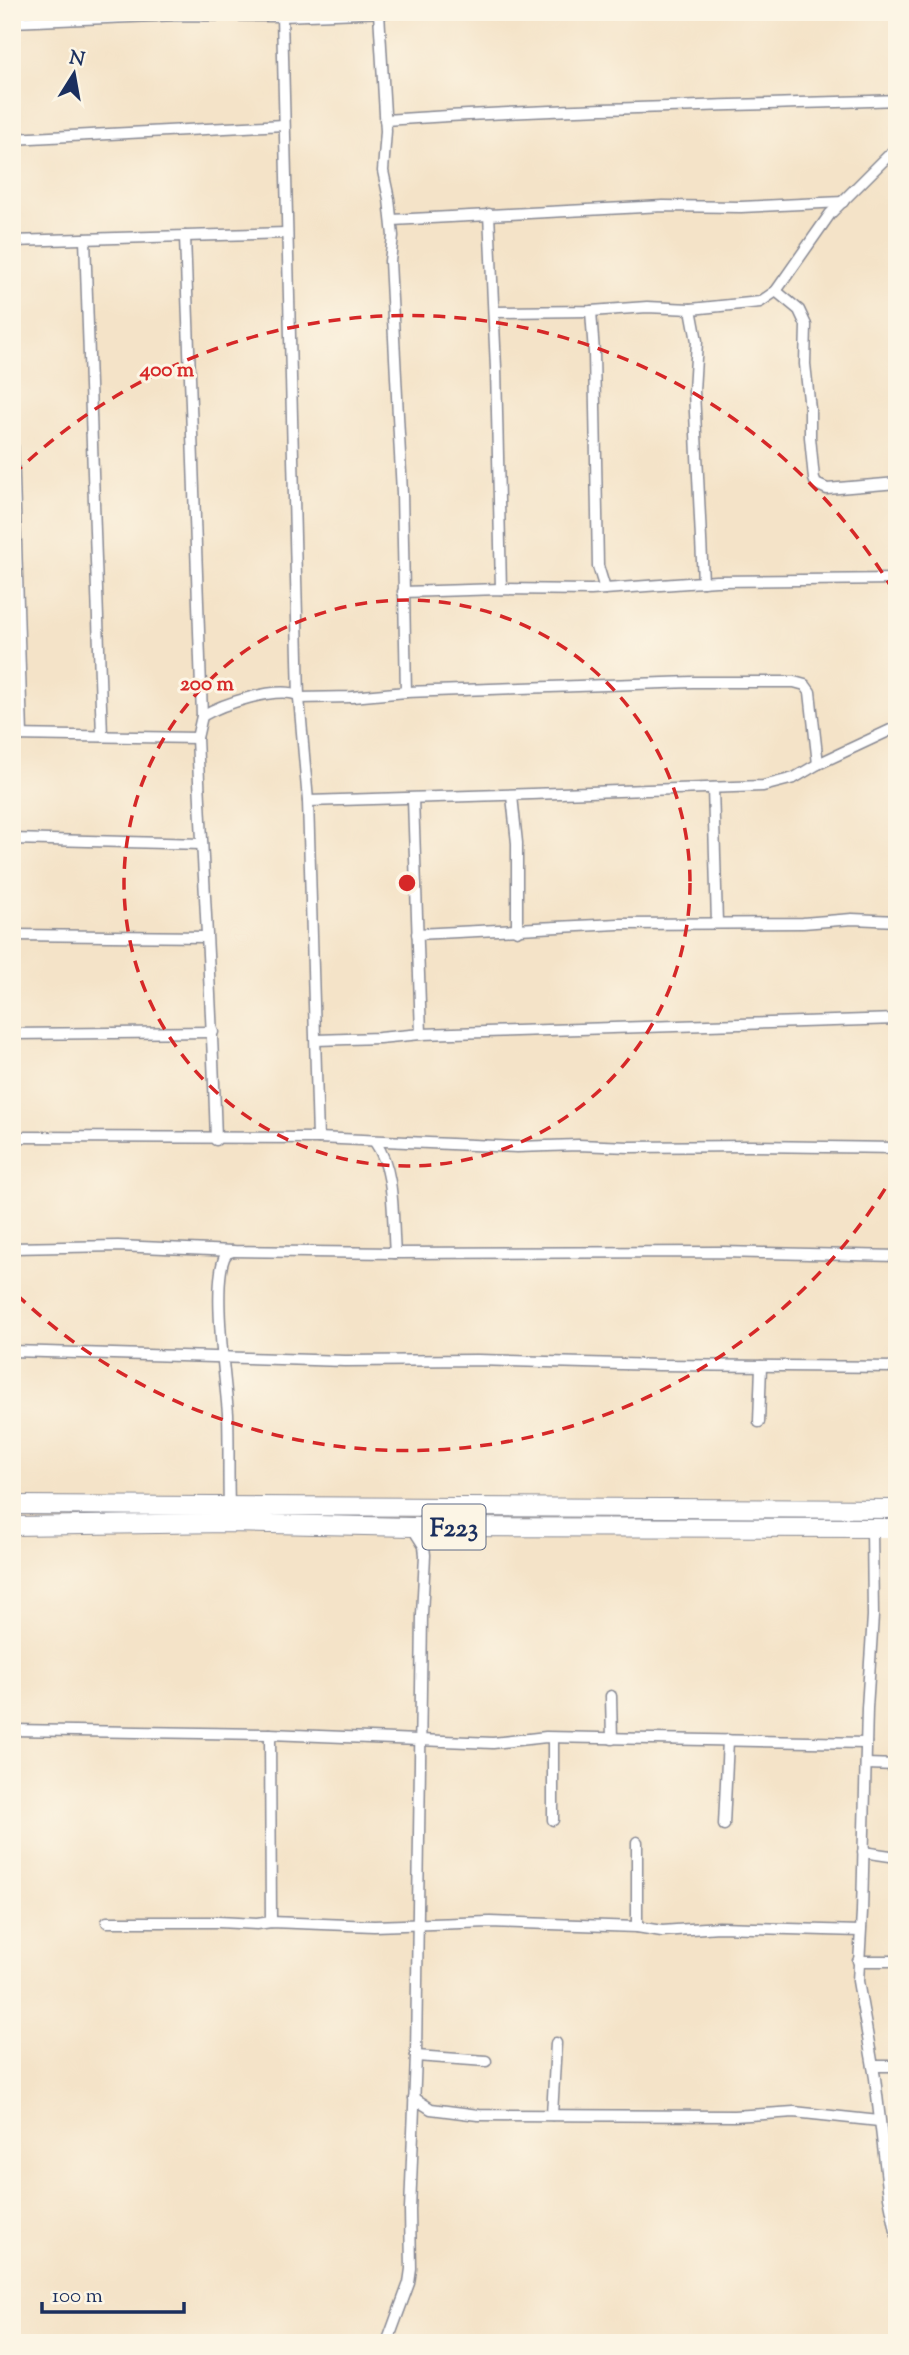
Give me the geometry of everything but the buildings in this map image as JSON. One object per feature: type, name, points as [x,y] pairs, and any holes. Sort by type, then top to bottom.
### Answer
[{"type":"main road","name":"F223","points":[[12,1505],[897,1509]]},
{"type":"main road","points":[[547,1507],[547,1527]]},
{"type":"main road","name":"F223","points":[[12,1526],[228,1523],[412,1527],[897,1528]]},
{"type":"street","points":[[12,22],[177,14],[282,16],[383,13],[386,120],[383,171],[393,236],[390,261],[402,493],[406,692]]},
{"type":"street","points":[[282,16],[299,698],[308,801],[318,1138]]},
{"type":"street","points":[[386,120],[459,114],[897,100]]},
{"type":"street","points":[[12,139],[284,125]]},
{"type":"street","points":[[494,312],[591,311],[647,307],[691,309],[760,302],[776,291],[831,214],[897,147]]},
{"type":"street","points":[[392,220],[663,206],[741,207],[843,202]]},
{"type":"street","points":[[489,214],[501,589]]},
{"type":"street","points":[[12,240],[286,233]]},
{"type":"street","points":[[186,236],[202,716],[198,738],[216,1140]]},
{"type":"street","points":[[85,239],[102,736]]},
{"type":"street","points":[[776,291],[799,310],[806,325],[805,364],[816,484],[828,489],[897,484]]},
{"type":"street","points":[[691,309],[697,341],[694,391],[703,582]]},
{"type":"street","points":[[591,311],[598,558],[599,574],[605,589]]},
{"type":"street","points":[[13,446],[17,735],[58,738],[198,738]]},
{"type":"street","points":[[403,592],[605,589],[703,582],[897,579]]},
{"type":"street","points":[[299,698],[692,682],[794,682],[805,685],[810,692],[818,764]]},
{"type":"street","points":[[202,716],[260,694],[293,692],[299,698]]},
{"type":"street","points":[[308,801],[763,786],[794,778],[897,727]]},
{"type":"street","points":[[713,788],[717,923]]},
{"type":"street","points":[[512,796],[517,843],[517,931]]},
{"type":"street","points":[[413,799],[421,1034]]},
{"type":"street","points":[[12,839],[202,844]]},
{"type":"street","points":[[417,934],[618,925],[803,923],[852,919],[897,921]]},
{"type":"street","points":[[12,935],[206,937]]},
{"type":"street","points":[[316,1040],[421,1034],[897,1019]]},
{"type":"street","points":[[12,1034],[213,1032]]},
{"type":"street","points":[[12,1137],[216,1140],[318,1138],[517,1147],[578,1145],[897,1148]]},
{"type":"street","points":[[375,1142],[383,1153],[388,1169],[395,1254]]},
{"type":"street","points":[[12,1248],[118,1247],[226,1254],[722,1252],[897,1256]]},
{"type":"street","points":[[226,1254],[220,1306],[228,1415],[229,1506]]},
{"type":"street","points":[[12,1351],[345,1361],[477,1360],[897,1367]]},
{"type":"street","points":[[759,1422],[761,1366]]},
{"type":"street","points":[[387,2343],[409,2283],[411,2269],[410,2210],[416,2056],[425,1555],[424,1546],[412,1527]]},
{"type":"street","points":[[872,1528],[873,1599],[858,1982],[873,2066],[879,2121],[892,2166],[889,2197],[897,2236]]},
{"type":"street","points":[[611,1696],[612,1739]]},
{"type":"street","points":[[12,1730],[270,1734],[493,1743],[537,1737],[866,1743]]},
{"type":"street","points":[[270,1734],[271,1922]]},
{"type":"street","points":[[552,1820],[554,1738]]},
{"type":"street","points":[[724,1825],[728,1740]]},
{"type":"street","points":[[866,1764],[897,1765]]},
{"type":"street","points":[[636,1842],[637,1927]]},
{"type":"street","points":[[863,1852],[897,1857]]},
{"type":"street","points":[[107,1922],[271,1922],[374,1926],[490,1922],[637,1927],[662,1931],[719,1927],[860,1931]]},
{"type":"street","points":[[858,1961],[897,1961]]},
{"type":"street","points":[[552,2115],[556,2043]]},
{"type":"street","points":[[416,2056],[486,2061]]},
{"type":"street","points":[[873,2066],[897,2066]]},
{"type":"street","points":[[414,2098],[431,2109],[488,2116],[734,2116],[801,2112],[879,2121]]}]
